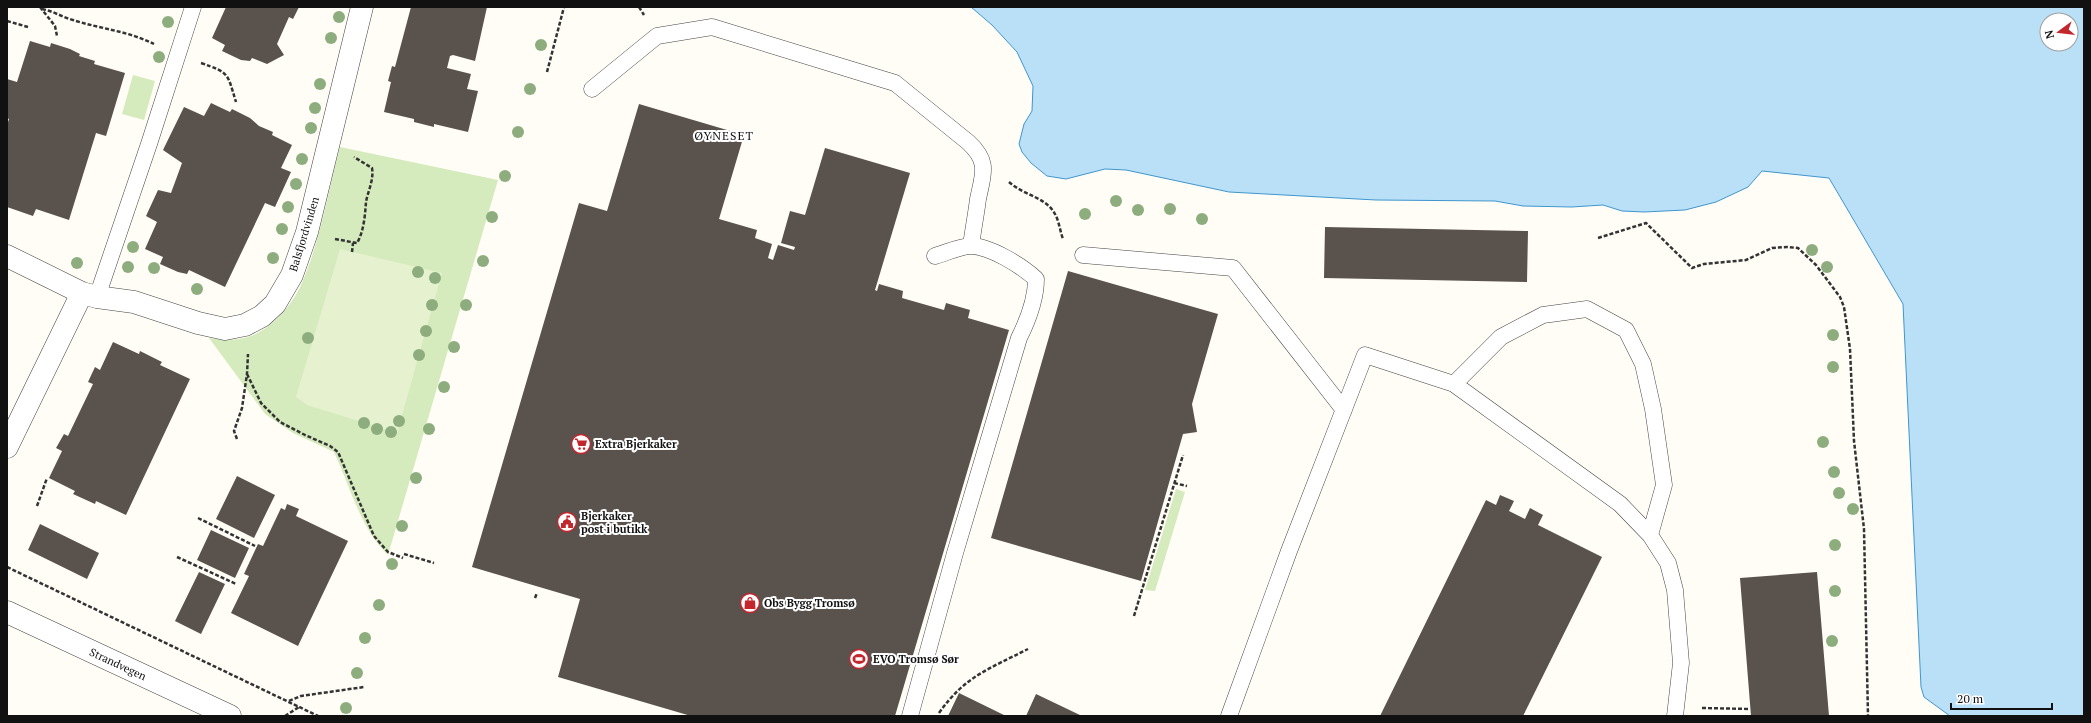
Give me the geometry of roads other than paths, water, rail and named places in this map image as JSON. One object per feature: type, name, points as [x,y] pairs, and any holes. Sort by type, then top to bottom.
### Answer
[{"type":"street","name":"Balsfjordvinden","points":[[7,256],[89,295],[134,302],[198,323],[225,329],[245,325],[262,316],[275,304],[292,275],[307,232],[362,7]]},
{"type":"street","points":[[7,447],[89,295]]},
{"type":"street","name":"Strandvegen","points":[[7,612],[224,715]]},
{"type":"lane","points":[[89,295],[178,54],[193,7]]},
{"type":"lane","points":[[592,89],[657,36],[712,27],[895,83],[976,149],[982,163],[984,179],[979,194],[971,246]]},
{"type":"lane","points":[[910,716],[955,553],[1017,345],[1026,323],[1036,288],[1036,279],[1027,271],[994,252],[971,246],[936,256]]},
{"type":"lane","points":[[1083,255],[1233,268],[1344,410]]},
{"type":"lane","points":[[1454,384],[1501,337],[1543,314],[1587,309],[1626,330],[1643,364],[1654,409],[1664,485],[1650,535]]},
{"type":"lane","points":[[1229,716],[1289,551],[1365,355],[1454,384],[1620,504],[1650,535],[1668,563],[1675,590],[1680,663],[1675,712]]},
{"type":"water","points":[[971,7],[2084,7],[2084,716],[1950,716],[1924,697],[1921,687],[1903,304],[1829,178],[1762,171],[1748,187],[1716,202],[1685,210],[1644,212],[1622,211],[1603,205],[1572,207],[1523,206],[1495,201],[1376,200],[1229,192],[1126,170],[1105,169],[1066,179],[1047,176],[1031,163],[1022,152],[1019,144],[1024,124],[1032,111],[1033,86],[1017,52],[992,25]]},
{"type":"place","name":"Extra Bjerkaker","points":[[581,444]]},
{"type":"place","name":"Bjerkaker post i butikk","points":[[567,522]]},
{"type":"place","name":"Obs Bygg Tromsø","points":[[750,603]]},
{"type":"place","name":"EVO Tromsø Sør","points":[[859,659]]},
{"type":"district","name":"ØYNESET","points":[[724,136]]}]
